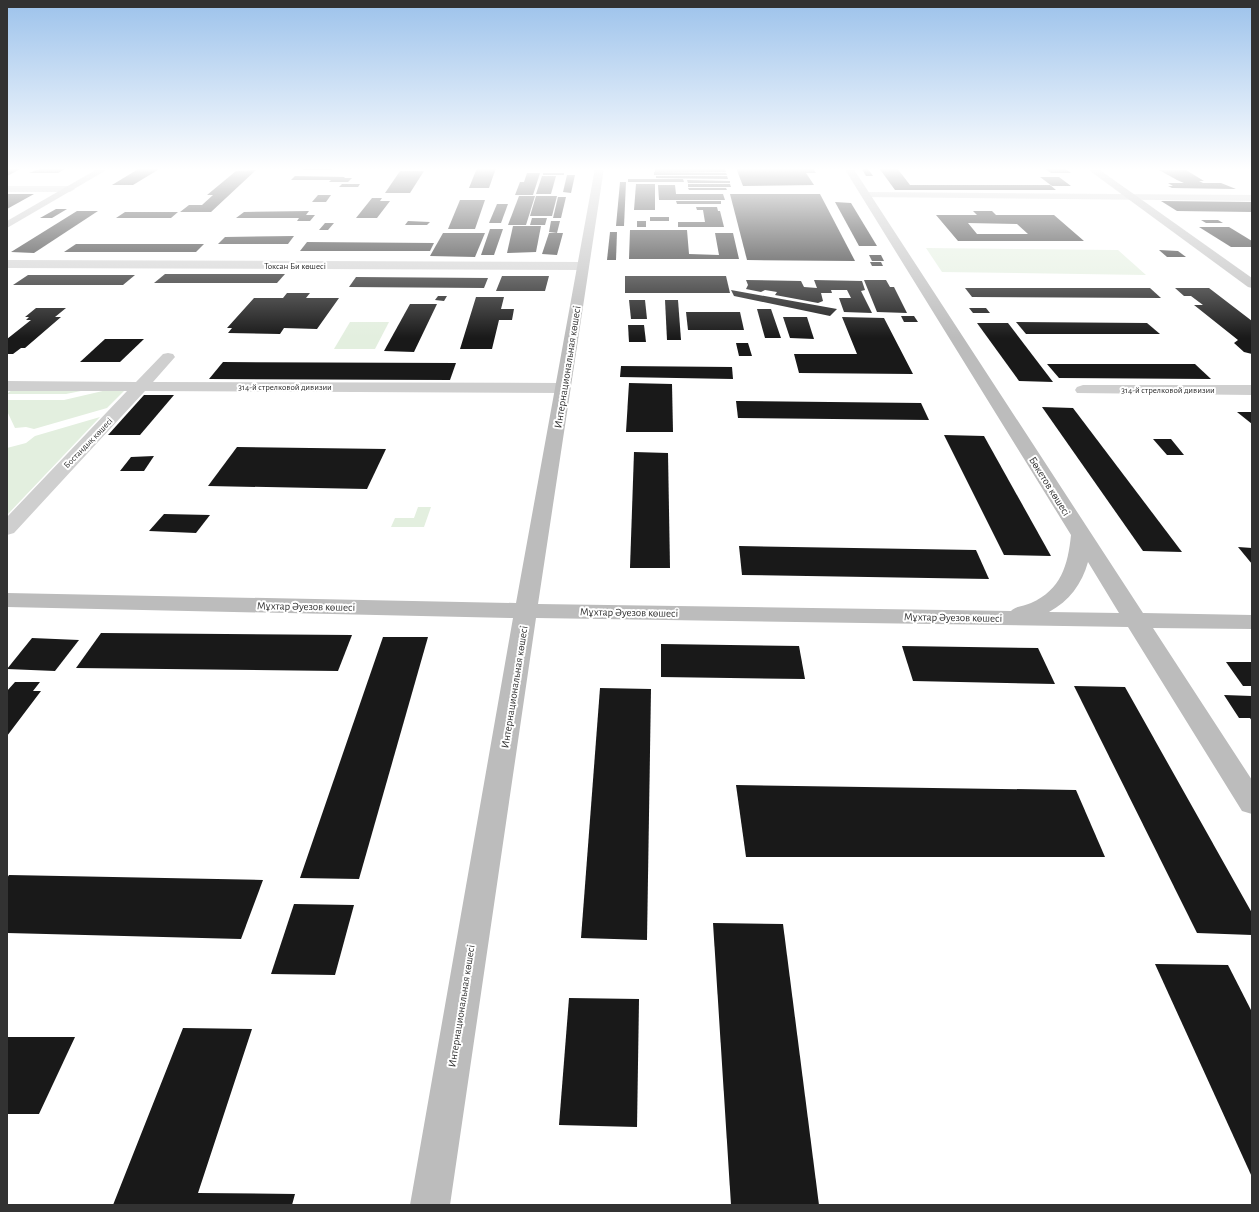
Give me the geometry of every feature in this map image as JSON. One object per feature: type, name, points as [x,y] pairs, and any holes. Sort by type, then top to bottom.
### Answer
[{"type":"main road","name":"Интернациональная көшесі","points":[[430,1205],[527,611],[531,577],[556,437],[562,388],[590,225]]},
{"type":"main road","name":"Бөкетов көшесі","points":[[885,225],[1252,803]]},
{"type":"main road","points":[[1169,225],[1252,284]]},
{"type":"main road","points":[[989,618],[1031,612],[1055,598],[1066,587],[1075,572],[1079,556],[1081,534]]},
{"type":"main road","name":"Мұхтар Әуезов көшесі","points":[[7,600],[527,611],[1252,622]]},
{"type":"street","name":"Токсан Би көшесі","points":[[7,264],[583,266]]},
{"type":"street","name":"Бостандық көшесі","points":[[7,529],[168,357]]},
{"type":"street","name":"314-й стрелковой дивизии","points":[[7,386],[562,388]]},
{"type":"street","name":"314-й стрелковой дивизии","points":[[1084,390],[1252,390]]},
{"type":"green space","points":[[926,248],[1118,250],[1146,275],[942,272]]},
{"type":"green space","points":[[350,322],[389,322],[375,349],[334,349]]},
{"type":"green space","points":[[13,389],[91,389],[66,394],[7,394]]},
{"type":"green space","points":[[107,390],[125,390],[107,408],[34,429],[26,427],[15,428],[7,411],[7,400],[64,400]]},
{"type":"green space","points":[[100,417],[7,515],[7,448],[26,443],[35,436]]},
{"type":"green space","points":[[418,507],[431,507],[424,527],[391,527],[395,518],[414,518]]},
{"type":"building","points":[[55,225],[77,225],[34,253],[11,252]]},
{"type":"building","points":[[324,225],[333,225],[328,230],[319,230]]},
{"type":"building","points":[[450,225],[477,225],[475,229],[448,229]]},
{"type":"building","points":[[550,225],[559,225],[557,233],[549,232]]},
{"type":"building","points":[[616,225],[624,225],[624,226],[616,226]]},
{"type":"building","points":[[637,225],[646,225],[646,227],[637,227]]},
{"type":"building","points":[[678,225],[723,225],[724,227],[678,227]]},
{"type":"building","points":[[738,225],[836,225],[855,261],[747,260]]},
{"type":"building","points":[[847,225],[864,225],[877,246],[859,246]]},
{"type":"building","points":[[944,225],[969,225],[977,234],[1028,234],[1018,225],[1065,225],[1084,241],[958,241]]},
{"type":"building","points":[[513,226],[541,226],[536,252],[507,253]]},
{"type":"building","points":[[1199,227],[1229,227],[1252,241],[1252,247],[1231,247]]},
{"type":"building","points":[[490,229],[503,229],[494,255],[481,255]]},
{"type":"building","points":[[630,230],[687,230],[689,254],[719,255],[715,233],[733,233],[739,259],[629,259]]},
{"type":"building","points":[[610,232],[617,232],[616,260],[607,260]]},
{"type":"building","points":[[443,233],[485,233],[475,257],[430,256]]},
{"type":"building","points":[[549,233],[563,233],[557,255],[542,254]]},
{"type":"building","points":[[294,236],[288,244],[218,244],[225,237]]},
{"type":"building","points":[[307,242],[434,243],[430,251],[300,251]]},
{"type":"building","points":[[76,244],[204,244],[196,252],[64,252]]},
{"type":"building","points":[[1159,250],[1178,251],[1186,257],[1167,257]]},
{"type":"building","points":[[869,255],[881,255],[884,261],[872,261]]},
{"type":"building","points":[[870,262],[881,262],[883,266],[872,266]]},
{"type":"building","points":[[165,274],[285,274],[277,283],[154,283]]},
{"type":"building","points":[[28,275],[135,275],[123,285],[13,285]]},
{"type":"building","points":[[502,276],[549,276],[545,291],[496,291]]},
{"type":"building","points":[[625,276],[726,276],[730,293],[625,293]]},
{"type":"building","points":[[356,277],[488,278],[484,288],[349,287]]},
{"type":"building","points":[[746,280],[801,281],[804,287],[817,288],[814,280],[862,281],[865,290],[861,291],[872,313],[844,312],[839,298],[851,298],[847,290],[831,290],[832,293],[821,293],[823,301],[818,303],[775,295],[777,292],[765,290],[761,292],[746,289],[748,285]]},
{"type":"building","points":[[864,280],[886,280],[890,287],[894,287],[907,313],[877,312]]},
{"type":"building","points":[[965,288],[1150,288],[1161,298],[972,297]]},
{"type":"building","points":[[1175,288],[1209,288],[1252,321],[1252,354],[1244,352],[1234,343],[1238,340],[1194,305],[1203,305],[1191,296],[1184,296]]},
{"type":"building","points":[[731,290],[837,309],[830,316],[734,296]]},
{"type":"building","points":[[287,293],[310,293],[306,298],[339,298],[317,329],[284,328],[280,334],[228,333],[232,328],[227,328],[254,298],[283,298]]},
{"type":"building","points":[[438,296],[447,296],[444,301],[435,300]]},
{"type":"building","points":[[476,297],[504,297],[501,309],[514,309],[512,320],[499,320],[492,349],[460,349]]},
{"type":"building","points":[[629,300],[645,300],[647,319],[631,319]]},
{"type":"building","points":[[665,300],[678,300],[681,340],[667,340]]},
{"type":"building","points":[[410,304],[437,304],[414,352],[384,351]]},
{"type":"building","points":[[36,308],[66,308],[55,317],[61,317],[25,348],[21,348],[13,354],[7,354],[7,339],[31,320],[26,320],[29,317],[25,317]]},
{"type":"building","points":[[969,308],[986,308],[990,313],[973,313]]},
{"type":"building","points":[[757,309],[771,309],[781,338],[765,338]]},
{"type":"building","points":[[686,312],[740,312],[744,330],[688,330]]},
{"type":"building","points":[[901,316],[914,316],[918,322],[904,322]]},
{"type":"building","points":[[783,317],[807,317],[814,339],[790,338]]},
{"type":"building","points":[[842,317],[884,318],[913,374],[799,373],[794,354],[857,354]]},
{"type":"building","points":[[1016,322],[1147,323],[1160,334],[1026,334]]},
{"type":"building","points":[[977,323],[1008,323],[1053,382],[1019,381]]},
{"type":"building","points":[[628,325],[644,325],[646,342],[629,342]]},
{"type":"building","points":[[105,339],[144,339],[120,362],[80,362]]},
{"type":"building","points":[[736,343],[748,343],[752,356],[739,356]]},
{"type":"building","points":[[223,362],[456,363],[450,380],[209,379]]},
{"type":"building","points":[[1047,364],[1195,364],[1211,379],[1059,378]]},
{"type":"building","points":[[621,366],[732,367],[733,379],[620,377]]},
{"type":"building","points":[[629,383],[672,384],[673,432],[626,432]]},
{"type":"building","points":[[144,395],[174,395],[140,435],[108,435]]},
{"type":"building","points":[[736,401],[921,403],[929,420],[738,418]]},
{"type":"building","points":[[1042,407],[1073,408],[1182,552],[1143,551]]},
{"type":"building","points":[[1237,412],[1252,412],[1252,424]]},
{"type":"building","points":[[944,435],[984,436],[1051,556],[1004,555]]},
{"type":"building","points":[[1153,439],[1171,439],[1184,455],[1167,455]]},
{"type":"building","points":[[237,447],[386,449],[367,489],[208,486]]},
{"type":"building","points":[[634,452],[668,453],[670,568],[630,568]]},
{"type":"building","points":[[154,456],[144,471],[120,471],[131,457]]},
{"type":"building","points":[[164,514],[210,515],[196,533],[149,531]]},
{"type":"building","points":[[739,546],[976,550],[989,579],[742,575]]},
{"type":"building","points":[[1238,547],[1252,548],[1252,564]]},
{"type":"building","points":[[101,633],[352,635],[338,671],[76,668]]},
{"type":"building","points":[[383,637],[428,637],[359,879],[300,878]]},
{"type":"building","points":[[32,638],[79,640],[55,671],[7,669]]},
{"type":"building","points":[[661,644],[799,646],[805,679],[661,677]]},
{"type":"building","points":[[902,646],[1038,648],[1055,684],[913,681]]},
{"type":"building","points":[[1226,662],[1252,662],[1252,686],[1243,686]]},
{"type":"building","points":[[15,682],[40,682],[33,691],[41,691],[7,736],[7,691]]},
{"type":"building","points":[[1074,686],[1125,687],[1252,913],[1252,935],[1197,933]]},
{"type":"building","points":[[600,688],[651,689],[647,940],[581,938]]},
{"type":"building","points":[[1224,695],[1252,696],[1252,721],[1250,718],[1239,718]]},
{"type":"building","points":[[736,785],[1076,790],[1105,857],[746,857]]},
{"type":"building","points":[[9,875],[263,880],[241,939],[7,933],[7,878]]},
{"type":"building","points":[[294,904],[354,905],[335,975],[271,974]]},
{"type":"building","points":[[713,923],[783,924],[819,1205],[731,1205]]},
{"type":"building","points":[[1155,964],[1228,965],[1252,1012],[1252,1177]]},
{"type":"building","points":[[569,998],[639,999],[637,1127],[559,1125]]},
{"type":"building","points":[[183,1028],[252,1029],[198,1193],[295,1194],[292,1205],[113,1205]]},
{"type":"building","points":[[7,1037],[75,1037],[39,1114],[7,1114]]}]
